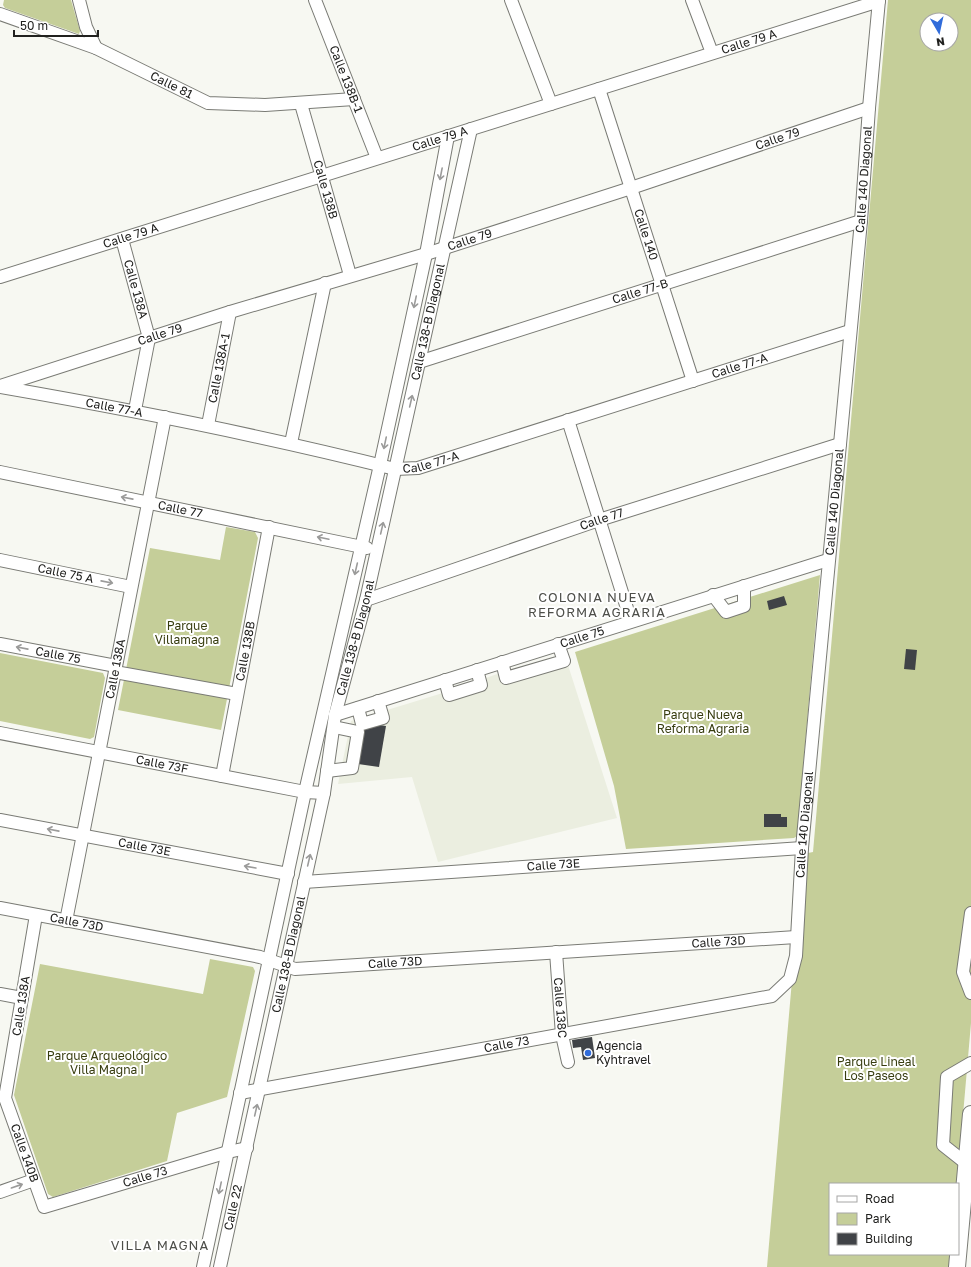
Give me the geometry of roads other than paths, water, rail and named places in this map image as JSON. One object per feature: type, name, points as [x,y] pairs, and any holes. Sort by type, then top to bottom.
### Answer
[{"type":"main road","points":[[959,1244],[971,1114]]},
{"type":"main road","points":[[957,1267],[958,1255]]},
{"type":"street","points":[[79,0],[86,27],[96,48]]},
{"type":"street","name":"Calle 138B-1","points":[[315,0],[377,158]]},
{"type":"street","points":[[510,0],[551,104]]},
{"type":"street","points":[[692,0],[712,53]]},
{"type":"street","name":"Calle 79 A","points":[[0,277],[879,0]]},
{"type":"street","name":"Calle 140 Diagonal","points":[[772,996],[790,979],[796,956],[802,848],[861,221],[879,0]]},
{"type":"street","name":"Calle 81","points":[[0,14],[96,48],[208,103],[250,106],[301,104],[354,99]]},
{"type":"street","name":"Calle 140","points":[[599,88],[693,380]]},
{"type":"street","name":"Calle 138B","points":[[301,104],[350,275]]},
{"type":"street","name":"Calle 79","points":[[0,387],[230,312],[350,275],[426,254],[631,188],[869,108]]},
{"type":"street","name":"Calle 138-B Diagonal","points":[[247,1148],[261,1090],[285,965],[324,792],[336,715],[366,600],[446,247],[471,129]]},
{"type":"street","name":"Calle 138-B Diagonal","points":[[228,1152],[305,792],[380,465],[426,254],[448,136]]},
{"type":"street","name":"Calle 77-B","points":[[419,362],[861,221]]},
{"type":"street","name":"Calle 138A","points":[[122,239],[149,338],[135,410]]},
{"type":"street","points":[[291,443],[325,283]]},
{"type":"street","name":"Calle 138A-1","points":[[208,425],[230,312]]},
{"type":"street","name":"Calle 77-A","points":[[0,387],[135,410],[208,425],[291,443],[395,469],[418,468],[850,331]]},
{"type":"street","name":"Calle 138A","points":[[66,921],[165,417]]},
{"type":"street","points":[[568,420],[631,620]]},
{"type":"street","name":"Calle 77","points":[[366,600],[599,520],[840,444]]},
{"type":"street","name":"Calle 77","points":[[0,472],[377,550]]},
{"type":"street","name":"Calle 138B","points":[[222,776],[269,527]]},
{"type":"street","name":"Calle 75 A","points":[[0,560],[131,587]]},
{"type":"street","name":"Calle 75","points":[[336,715],[631,620],[828,560]]},
{"type":"street","points":[[713,595],[726,612],[744,606],[744,586]]},
{"type":"street","name":"Calle 75","points":[[0,644],[237,694]]},
{"type":"street","points":[[502,662],[506,678],[564,661],[558,644]]},
{"type":"street","points":[[358,708],[362,724],[383,718],[378,701]]},
{"type":"street","points":[[327,771],[352,768],[358,732],[334,727]]},
{"type":"street","name":"Calle 73F","points":[[0,733],[305,792],[324,792]]},
{"type":"street","name":"Calle 73E","points":[[0,820],[288,874]]},
{"type":"street","name":"Calle 73E","points":[[304,882],[802,848]]},
{"type":"street","name":"Calle 73D","points":[[0,908],[268,960],[296,969],[796,937]]},
{"type":"street","points":[[971,913],[963,972],[971,993]]},
{"type":"street","name":"Calle 138A","points":[[3,1099],[4,1080],[22,998],[36,915]]},
{"type":"street","name":"Calle 138C","points":[[556,952],[562,1035],[568,1062]]},
{"type":"street","points":[[0,994],[22,998]]},
{"type":"street","name":"Calle 73","points":[[240,1094],[772,996]]},
{"type":"street","points":[[966,1164],[943,1145],[948,1077],[971,1063]]},
{"type":"street","name":"Calle 140B","points":[[3,1099],[44,1207]]},
{"type":"street","name":"Calle 73","points":[[44,1207],[228,1152],[247,1148]]},
{"type":"street","name":"Calle 22","points":[[220,1267],[247,1148]]},
{"type":"street","name":"Calle 22","points":[[203,1267],[228,1152]]},
{"type":"street","points":[[0,1192],[34,1180]]},
{"type":"place","name":"Agencia Kyhtravel","points":[[588,1053]]},
{"type":"district","name":"COLONIA NUEVA REFORMA AGRARIA","points":[[597,604]]},
{"type":"district","name":"VILLA MAGNA","points":[[160,1245]]},
{"type":"park label","name":"Parque Villamagna","points":[[187,633]]},
{"type":"park label","name":"Parque Nueva Reforma Agraria","points":[[703,722]]},
{"type":"park label","name":"Parque Arqueológico Villa Magna I","points":[[107,1063]]},
{"type":"park label","name":"Parque Lineal Los Paseos","points":[[876,1069]]}]
